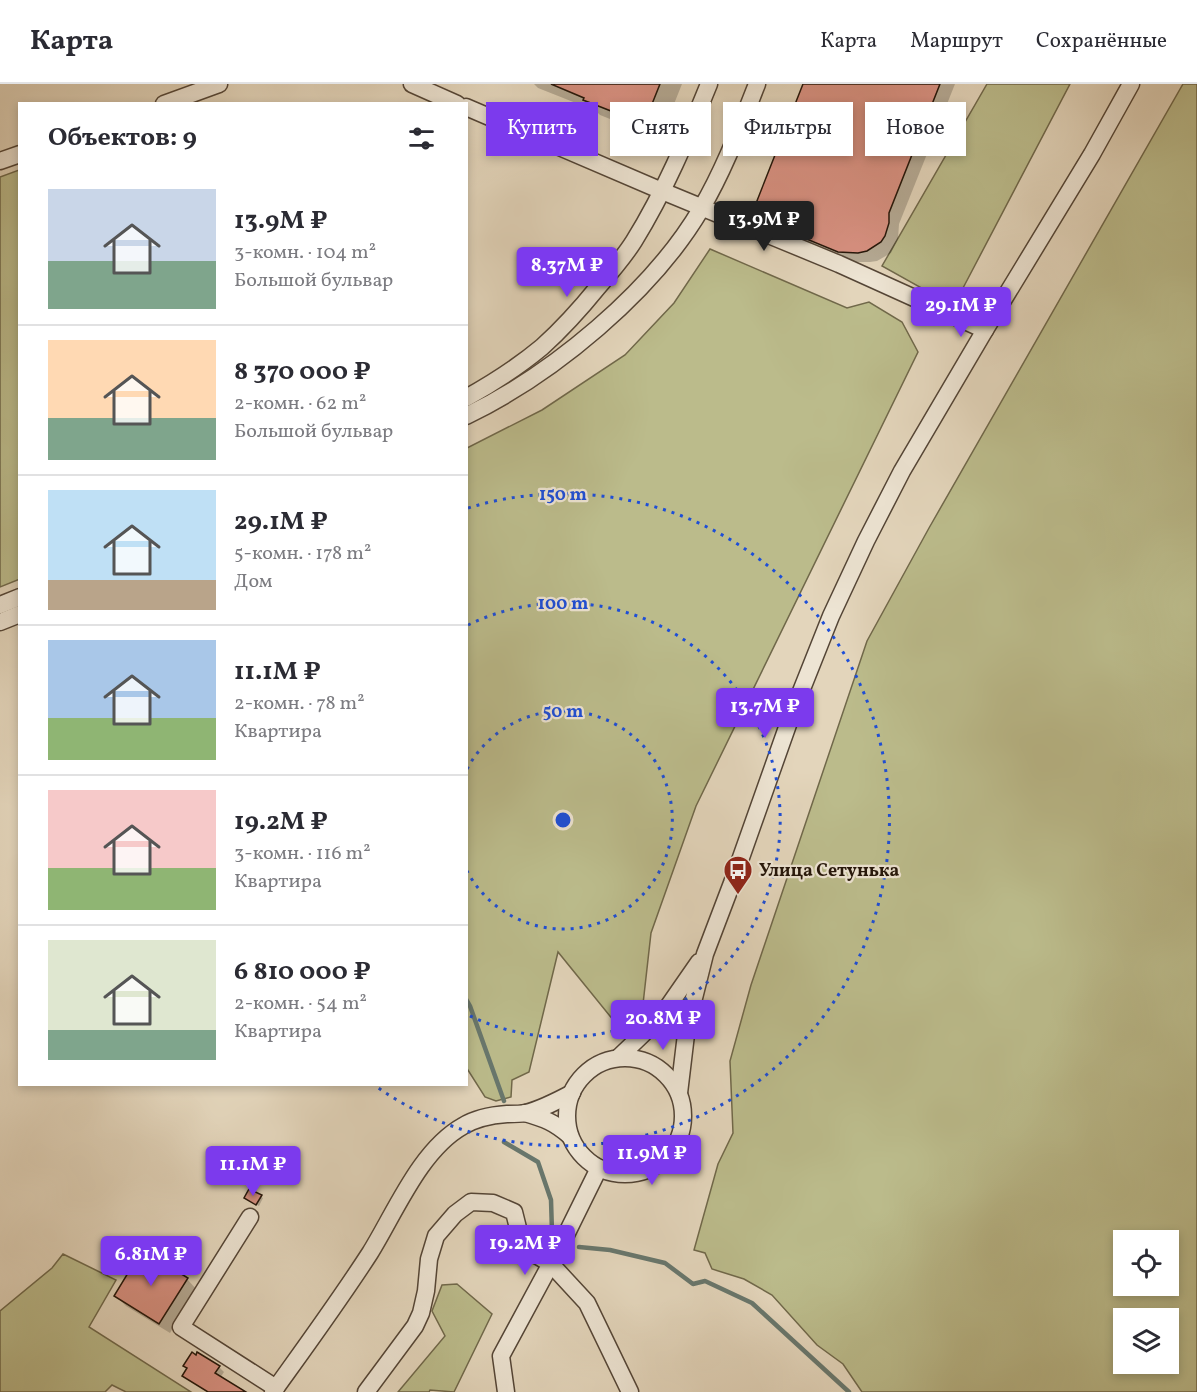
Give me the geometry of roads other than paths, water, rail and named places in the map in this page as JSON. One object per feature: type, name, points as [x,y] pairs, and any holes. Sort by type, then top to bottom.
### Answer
[{"type":"street","points":[[170,102],[219,84]]},
{"type":"street","points":[[412,84],[452,102]]},
{"type":"street","points":[[468,398],[502,377],[542,346],[576,314],[612,271],[633,242],[662,191],[709,84]]},
{"type":"street","points":[[468,415],[519,387],[597,329],[667,258],[702,208],[732,147],[757,84]]},
{"type":"street","points":[[679,1093],[687,1026],[705,954],[790,719],[831,616],[902,471],[1092,154],[1131,84]]},
{"type":"street","points":[[468,109],[838,264],[985,330]]},
{"type":"street","points":[[0,161],[18,155]]},
{"type":"street","points":[[0,605],[18,598]]},
{"type":"street","points":[[0,622],[18,615]]},
{"type":"street","points":[[618,1058],[665,1011],[705,954]]},
{"type":"street","points":[[618,1058],[637,1059],[655,1066],[670,1078],[679,1093],[683,1111],[682,1128],[676,1145],[665,1158],[650,1168],[633,1174],[616,1173],[599,1168],[587,1160],[577,1149],[570,1136],[567,1122],[567,1107],[572,1093],[586,1072],[601,1063],[618,1058]]},
{"type":"street","points":[[250,1217],[181,1327],[274,1390],[371,1252],[410,1183],[441,1142],[463,1126],[477,1120],[525,1113],[544,1107],[572,1093]]},
{"type":"street","points":[[525,1113],[557,1125],[570,1136]]},
{"type":"street","points":[[506,1392],[501,1356],[551,1264],[599,1168]]},
{"type":"street","points":[[366,1392],[415,1326],[426,1291],[429,1259],[436,1236],[455,1214],[471,1202],[494,1203],[514,1212],[520,1236],[531,1252],[551,1264],[587,1303],[630,1392]]},
{"type":"waterway","points":[[468,1002],[504,1101]]},
{"type":"waterway","points":[[504,1142],[538,1162],[551,1200],[552,1232]]},
{"type":"waterway","points":[[579,1247],[610,1250],[665,1263],[693,1284],[705,1281],[752,1303],[849,1392]]},
{"type":"place","name":"Улица Сетунька","points":[[738,896]]}]
